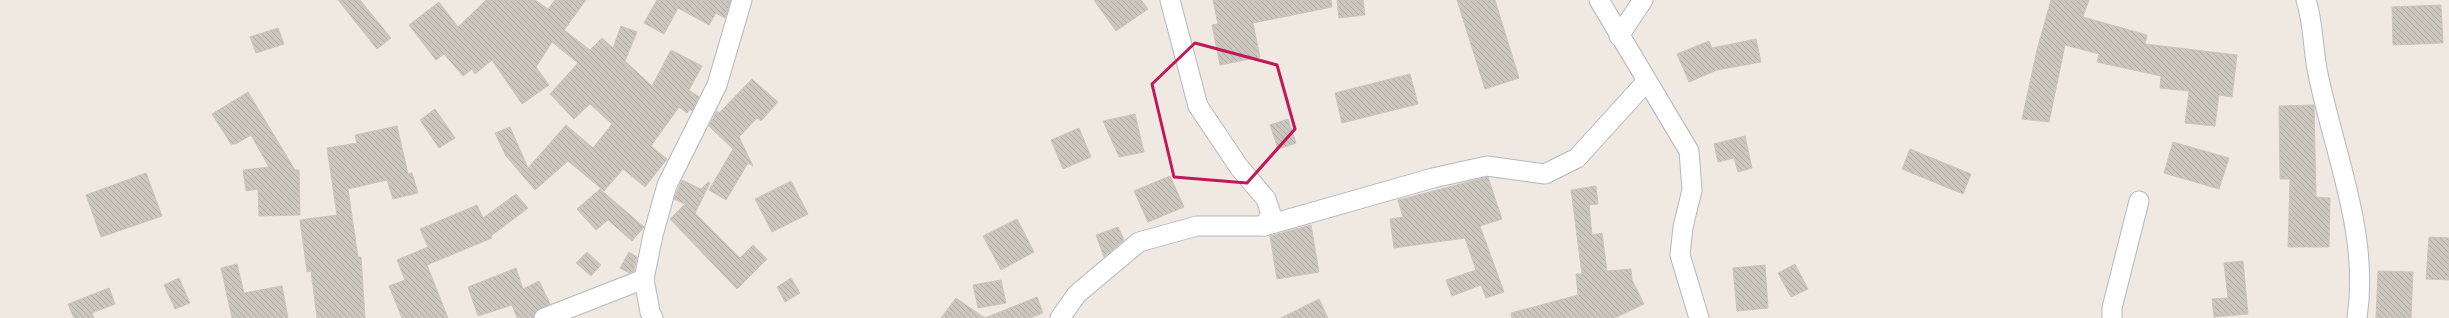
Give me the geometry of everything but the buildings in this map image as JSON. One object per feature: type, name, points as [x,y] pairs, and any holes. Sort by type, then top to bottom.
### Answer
[{"type":"street","points":[[653,318],[650,312],[644,279],[668,185],[717,85],[742,0]]},
{"type":"street","points":[[1170,0],[1198,106],[1239,167],[1266,199],[1271,214],[1264,226]]},
{"type":"street","points":[[1599,0],[1646,82],[1689,151],[1692,190],[1683,227],[1680,255],[1699,318]]},
{"type":"street","points":[[1619,36],[1643,0]]},
{"type":"street","points":[[2306,0],[2317,69],[2358,237],[2359,305],[2357,318]]},
{"type":"street","points":[[1060,318],[1077,294],[1139,242],[1197,226],[1264,226],[1433,178],[1487,166],[1544,174],[1577,158],[1646,82]]},
{"type":"street","points":[[2112,318],[2112,308],[2139,201]]},
{"type":"street","points":[[544,318],[644,279]]},
{"type":"highlighted area","points":[[1195,43],[1277,65],[1295,129],[1247,183],[1174,177],[1152,84]]}]
